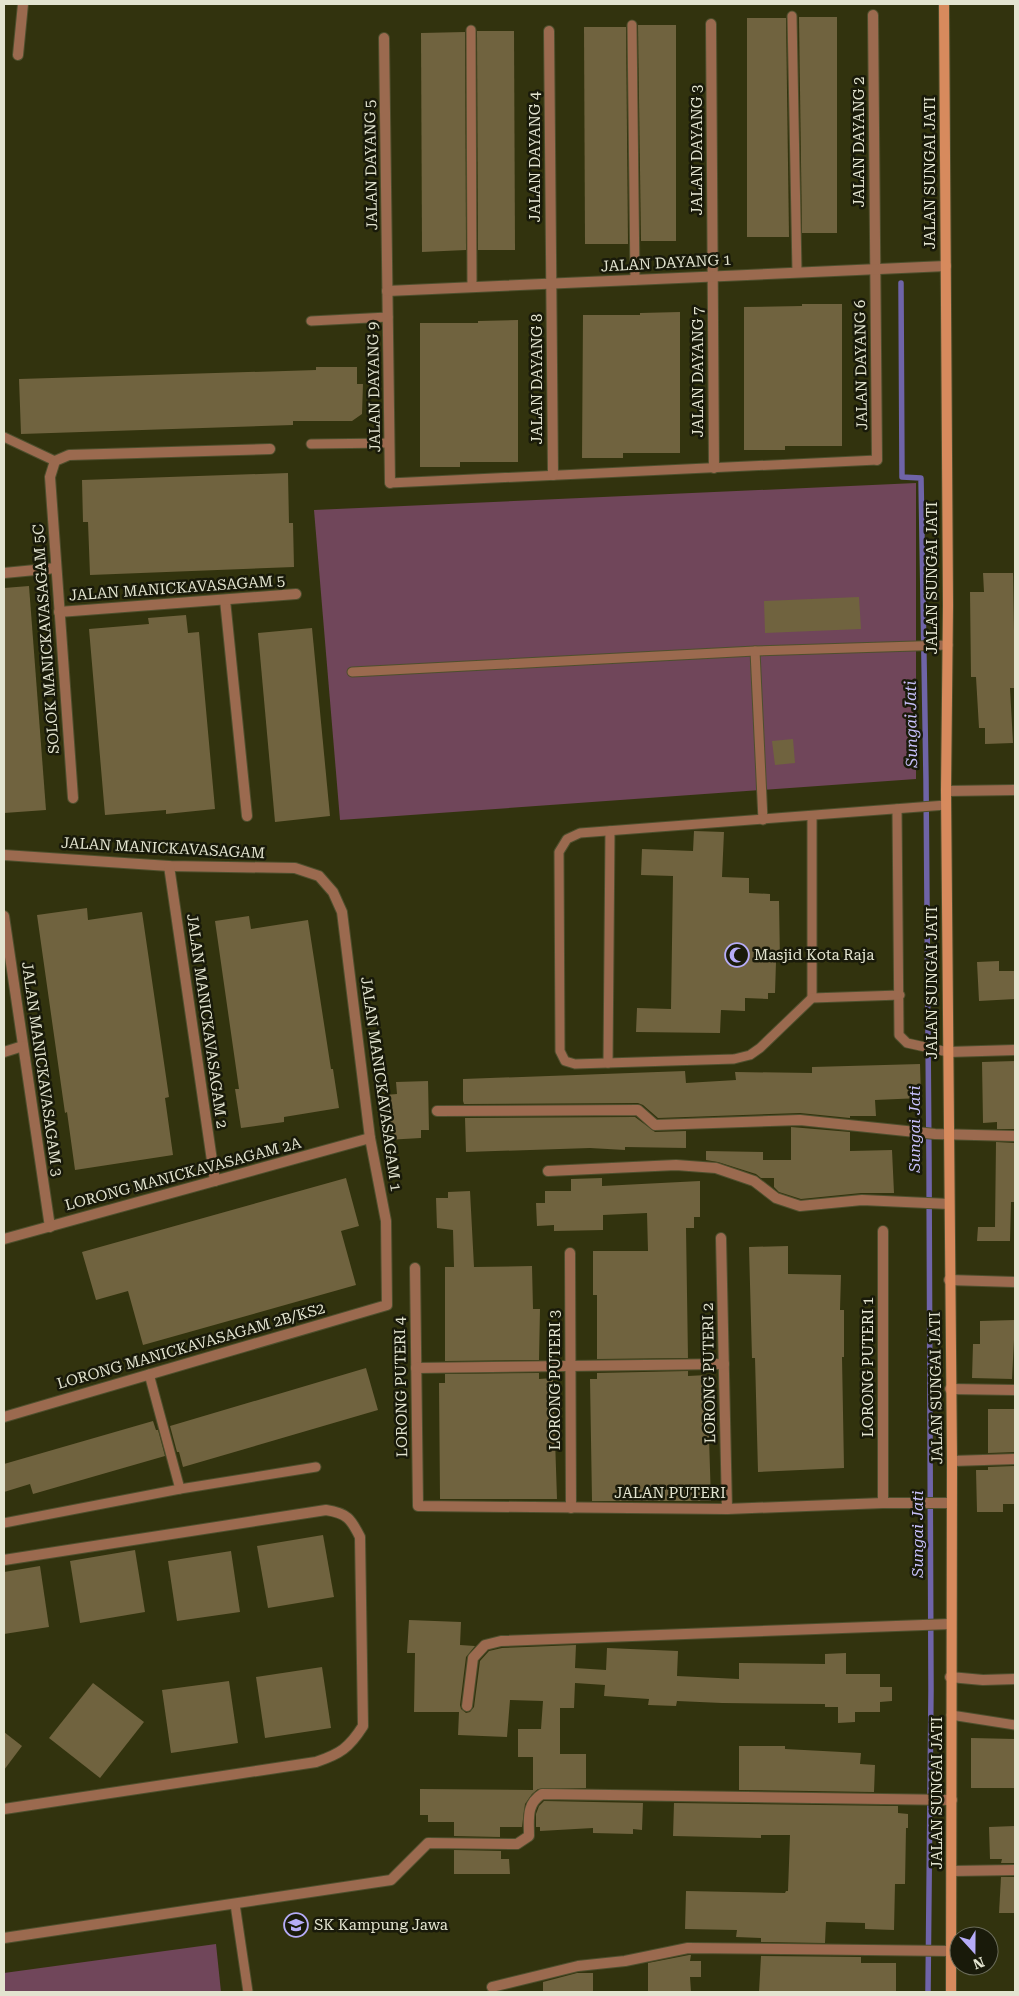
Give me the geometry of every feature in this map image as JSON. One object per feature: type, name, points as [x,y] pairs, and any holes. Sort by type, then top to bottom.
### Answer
[{"type":"main road","name":"JALAN SUNGAI JATI","points":[[944,4],[948,645],[946,805],[952,1461],[950,1624],[951,1926]]},
{"type":"main road","name":"JALAN SUNGAI JATI","points":[[950,1976],[950,1992]]},
{"type":"street","points":[[18,55],[23,4]]},
{"type":"street","name":"JALAN DAYANG 2","points":[[873,15],[875,269]]},
{"type":"street","name":"JALAN DAYANG 3","points":[[711,24],[712,276]]},
{"type":"street","name":"JALAN DAYANG 4","points":[[549,30],[552,283]]},
{"type":"street","name":"JALAN DAYANG 5","points":[[384,38],[387,290]]},
{"type":"street","name":"JALAN DAYANG 1","points":[[387,290],[946,266]]},
{"type":"street","name":"JALAN DAYANG 6","points":[[875,269],[877,460]]},
{"type":"street","name":"JALAN DAYANG 7","points":[[712,276],[714,468]]},
{"type":"street","name":"JALAN DAYANG 8","points":[[552,283],[553,475]]},
{"type":"street","name":"JALAN DAYANG 9","points":[[387,290],[390,483]]},
{"type":"street","points":[[55,462],[69,455],[270,449]]},
{"type":"street","name":"SOLOK MANICKAVASAGAM 5C","points":[[55,462],[50,477],[72,798]]},
{"type":"street","points":[[4,573],[56,568]]},
{"type":"street","name":"JALAN MANICKAVASAGAM 5","points":[[59,612],[296,594]]},
{"type":"street","points":[[225,600],[246,816]]},
{"type":"street","points":[[946,791],[1015,790]]},
{"type":"street","name":"JALAN MANICKAVASAGAM","points":[[4,855],[169,866],[295,868],[319,876]]},
{"type":"street","name":"JALAN MANICKAVASAGAM 2","points":[[169,866],[216,1181]]},
{"type":"street","name":"JALAN MANICKAVASAGAM 1","points":[[319,876],[333,892],[342,912],[370,1138],[386,1221],[387,1305]]},
{"type":"street","name":"JALAN MANICKAVASAGAM 3","points":[[4,916],[50,1227]]},
{"type":"street","points":[[4,1052],[23,1046]]},
{"type":"street","points":[[948,1052],[1015,1050]]},
{"type":"street","points":[[437,1111],[638,1110],[655,1125],[800,1120],[935,1134],[1015,1136]]},
{"type":"street","name":"LORONG MANICKAVASAGAM 2A","points":[[4,1239],[370,1138]]},
{"type":"street","points":[[548,1171],[686,1165],[716,1168],[754,1181],[776,1198],[800,1206],[862,1200],[949,1204]]},
{"type":"street","name":"LORONG PUTERI 1","points":[[883,1503],[884,1231]]},
{"type":"street","name":"LORONG PUTERI 2","points":[[722,1238],[727,1508]]},
{"type":"street","name":"LORONG PUTERI 3","points":[[570,1253],[571,1508]]},
{"type":"street","name":"LORONG PUTERI 4","points":[[415,1268],[418,1506]]},
{"type":"street","points":[[950,1280],[1015,1282]]},
{"type":"street","name":"LORONG MANICKAVASAGAM 2B/KS2","points":[[4,1417],[387,1305]]},
{"type":"street","points":[[416,1368],[724,1364]]},
{"type":"street","points":[[950,1389],[1015,1390]]},
{"type":"street","points":[[952,1461],[1015,1459]]},
{"type":"street","name":"JALAN PUTERI","points":[[418,1506],[727,1508],[883,1503],[951,1503]]},
{"type":"street","points":[[4,1560],[326,1510],[340,1512],[351,1521],[360,1537],[363,1726],[353,1742],[338,1754],[316,1762],[4,1809]]},
{"type":"street","points":[[467,1706],[473,1658],[485,1645],[502,1641],[950,1624]]},
{"type":"street","points":[[950,1677],[983,1680],[1015,1679]]},
{"type":"street","points":[[4,1938],[391,1880],[428,1843],[517,1844],[529,1836],[530,1807],[534,1799],[542,1794],[952,1800]]},
{"type":"street","points":[[952,1871],[1015,1870]]},
{"type":"street","points":[[492,1987],[578,1966],[625,1961],[688,1948],[949,1951]]},
{"type":"lane","points":[[792,16],[797,272]]},
{"type":"lane","points":[[632,25],[635,280]]},
{"type":"lane","points":[[471,30],[472,287]]},
{"type":"lane","points":[[311,321],[388,317]]},
{"type":"lane","points":[[4,437],[55,462]]},
{"type":"lane","points":[[311,444],[389,443]]},
{"type":"lane","points":[[390,483],[877,460]]},
{"type":"lane","points":[[352,672],[755,651],[948,645]]},
{"type":"lane","points":[[755,651],[763,820]]},
{"type":"lane","points":[[900,995],[812,998],[760,1048],[750,1055],[734,1059],[608,1064],[575,1064],[565,1061],[560,1051],[559,852],[567,839],[580,833],[946,805]]},
{"type":"lane","points":[[897,809],[899,1034],[907,1043],[948,1052]]},
{"type":"lane","points":[[812,816],[812,998]]},
{"type":"lane","points":[[608,1064],[610,831]]},
{"type":"lane","points":[[149,1374],[180,1489]]},
{"type":"lane","points":[[4,1523],[180,1489],[316,1467]]},
{"type":"lane","points":[[951,1715],[1015,1725]]},
{"type":"lane","points":[[235,1904],[248,1992]]},
{"type":"shaded area","points":[[916,483],[916,779],[340,820],[314,510]]},
{"type":"shaded area","points":[[216,1944],[221,1992],[4,1992],[4,1973]]},
{"type":"building","points":[[799,17],[837,17],[837,233],[802,233]]},
{"type":"building","points":[[747,18],[786,18],[789,237],[747,237]]},
{"type":"building","points":[[638,25],[676,25],[676,241],[641,241]]},
{"type":"building","points":[[584,27],[626,27],[628,244],[585,244]]},
{"type":"building","points":[[477,31],[514,31],[515,250],[478,250]]},
{"type":"building","points":[[465,32],[466,250],[422,252],[421,33]]},
{"type":"building","points":[[802,304],[842,304],[842,446],[785,446],[785,450],[744,450],[744,307],[802,306]]},
{"type":"building","points":[[680,312],[680,453],[623,453],[623,458],[582,458],[583,315],[640,315],[640,313]]},
{"type":"building","points":[[518,320],[518,462],[460,462],[460,467],[420,467],[420,323],[478,323],[478,321]]},
{"type":"building","points":[[316,367],[357,367],[357,384],[363,384],[362,414],[352,421],[293,421],[293,425],[21,434],[19,379],[316,370]]},
{"type":"building","points":[[288,473],[289,523],[293,523],[294,567],[90,575],[88,522],[83,522],[82,480]]},
{"type":"building","points":[[983,573],[1013,573],[1015,688],[1010,688],[1013,743],[985,744],[985,728],[979,728],[976,677],[971,677],[970,592],[984,592]]},
{"type":"building","points":[[29,586],[46,810],[4,813],[4,588]]},
{"type":"building","points":[[859,597],[861,629],[765,633],[764,601]]},
{"type":"building","points":[[186,615],[188,633],[199,632],[215,809],[166,814],[166,810],[105,815],[89,629],[149,624],[148,618]]},
{"type":"building","points":[[312,628],[330,816],[275,822],[258,633]]},
{"type":"building","points":[[793,739],[795,763],[775,765],[772,741]]},
{"type":"building","points":[[694,831],[724,832],[722,877],[749,878],[749,893],[770,894],[770,901],[779,901],[780,962],[776,962],[775,993],[768,993],[768,999],[745,998],[745,1011],[721,1010],[720,1033],[636,1032],[637,1008],[671,1009],[673,876],[641,875],[642,849],[693,851]]},
{"type":"building","points":[[87,908],[88,920],[142,912],[169,1097],[165,1098],[173,1155],[75,1170],[37,915]]},
{"type":"building","points":[[249,916],[251,929],[308,920],[331,1069],[333,1069],[339,1108],[284,1117],[284,1122],[241,1128],[235,1089],[239,1089],[215,921]]},
{"type":"building","points":[[999,961],[999,971],[1015,971],[1015,999],[979,1001],[977,962]]},
{"type":"building","points":[[1015,1061],[1015,1129],[997,1129],[997,1122],[983,1123],[982,1062]]},
{"type":"building","points":[[920,1064],[921,1098],[875,1100],[876,1116],[850,1116],[850,1118],[800,1113],[658,1118],[638,1103],[464,1104],[463,1101],[463,1079],[685,1071],[686,1083],[736,1080],[735,1072],[812,1073],[812,1067]]},
{"type":"building","points":[[428,1081],[429,1130],[421,1130],[421,1138],[386,1140],[385,1095],[397,1094],[396,1082]]},
{"type":"building","points":[[635,1117],[655,1132],[686,1131],[686,1148],[625,1147],[625,1150],[590,1148],[466,1152],[465,1118]]},
{"type":"building","points":[[791,1127],[850,1132],[850,1151],[892,1150],[894,1193],[861,1193],[801,1199],[779,1192],[774,1187],[774,1178],[761,1178],[756,1174],[706,1160],[706,1151],[763,1152],[763,1160],[791,1160]]},
{"type":"building","points":[[996,1142],[1015,1143],[1015,1202],[1011,1202],[1010,1241],[977,1241],[978,1227],[995,1227]]},
{"type":"building","points":[[346,1178],[359,1226],[341,1231],[356,1285],[143,1345],[128,1291],[96,1300],[82,1252]]},
{"type":"building","points":[[602,1178],[602,1186],[700,1181],[700,1217],[694,1217],[694,1228],[686,1228],[688,1358],[597,1359],[597,1295],[593,1295],[593,1251],[648,1251],[647,1213],[603,1215],[603,1230],[554,1231],[554,1225],[537,1226],[536,1203],[545,1203],[545,1191],[571,1191],[571,1179]]},
{"type":"building","points":[[470,1191],[474,1267],[532,1266],[533,1309],[540,1309],[539,1360],[445,1361],[445,1267],[454,1267],[453,1230],[437,1228],[436,1198],[448,1198],[448,1192]]},
{"type":"building","points":[[788,1246],[788,1274],[841,1275],[840,1310],[844,1310],[844,1357],[842,1357],[844,1468],[758,1472],[755,1358],[752,1358],[749,1247]]},
{"type":"building","points":[[1015,1320],[1012,1379],[972,1378],[973,1344],[980,1344],[980,1321]]},
{"type":"building","points":[[366,1368],[378,1410],[183,1467],[170,1426]]},
{"type":"building","points":[[688,1371],[688,1376],[707,1375],[711,1501],[592,1501],[590,1379],[597,1379],[597,1373]]},
{"type":"building","points":[[539,1373],[539,1379],[553,1378],[557,1499],[440,1499],[439,1383],[445,1383],[445,1374]]},
{"type":"building","points":[[988,1409],[1015,1409],[1015,1452],[988,1453]]},
{"type":"building","points":[[153,1421],[156,1430],[158,1430],[165,1456],[33,1494],[30,1484],[4,1492],[4,1464]]},
{"type":"building","points":[[1015,1466],[1015,1504],[1003,1504],[1003,1512],[977,1512],[976,1470],[988,1470],[988,1467]]},
{"type":"building","points":[[323,1535],[334,1597],[268,1608],[257,1546]]},
{"type":"building","points":[[135,1550],[145,1612],[80,1623],[70,1561]]},
{"type":"building","points":[[231,1551],[240,1612],[177,1621],[168,1561]]},
{"type":"building","points":[[40,1566],[49,1627],[4,1634],[4,1572]]},
{"type":"building","points":[[409,1620],[461,1622],[460,1645],[475,1646],[466,1657],[460,1705],[461,1709],[466,1713],[470,1712],[474,1707],[480,1661],[489,1651],[502,1648],[576,1645],[575,1668],[606,1670],[607,1648],[678,1651],[677,1676],[739,1679],[739,1663],[825,1664],[825,1654],[846,1653],[846,1674],[880,1674],[880,1687],[892,1687],[892,1701],[880,1702],[880,1712],[855,1712],[855,1722],[838,1723],[838,1707],[825,1707],[825,1704],[677,1701],[676,1706],[648,1705],[649,1699],[604,1696],[605,1685],[575,1683],[574,1708],[560,1708],[560,1754],[586,1754],[586,1788],[538,1789],[525,1804],[522,1827],[500,1827],[500,1837],[454,1836],[454,1822],[428,1822],[428,1815],[420,1815],[420,1789],[533,1790],[533,1757],[518,1757],[518,1729],[541,1729],[543,1701],[510,1700],[507,1737],[458,1735],[459,1712],[414,1712],[415,1653],[407,1653]]},
{"type":"building","points":[[322,1667],[331,1728],[265,1738],[256,1677]]},
{"type":"building","points":[[229,1681],[238,1743],[171,1753],[162,1690]]},
{"type":"building","points":[[93,1683],[144,1722],[100,1778],[49,1738]]},
{"type":"building","points":[[4,1732],[22,1746],[4,1770]]},
{"type":"building","points":[[971,1738],[1015,1739],[1015,1788],[971,1788]]},
{"type":"building","points":[[739,1746],[785,1746],[785,1749],[861,1753],[860,1764],[875,1765],[874,1792],[739,1790]]},
{"type":"building","points":[[544,1801],[643,1803],[642,1830],[633,1829],[633,1834],[593,1833],[593,1828],[540,1831],[540,1827],[536,1827],[536,1814],[539,1806]]},
{"type":"building","points":[[674,1803],[898,1806],[898,1813],[908,1814],[908,1828],[906,1828],[905,1884],[895,1884],[894,1930],[865,1929],[865,1923],[826,1922],[825,1943],[761,1942],[761,1938],[736,1937],[737,1930],[685,1929],[686,1891],[785,1893],[788,1891],[790,1835],[761,1835],[761,1838],[673,1836]]},
{"type":"building","points":[[1015,1826],[1015,1863],[1001,1863],[1002,1859],[990,1859],[989,1827]]},
{"type":"building","points":[[454,1850],[501,1851],[501,1859],[509,1859],[510,1874],[454,1874]]},
{"type":"building","points":[[1001,1877],[1015,1877],[1015,1913],[999,1913]]},
{"type":"building","points":[[691,1955],[690,1961],[701,1961],[701,1977],[690,1977],[691,1992],[648,1992],[648,1963]]},
{"type":"building","points":[[761,1956],[861,1957],[861,1963],[896,1963],[896,1992],[759,1992]]},
{"type":"building","points":[[577,1973],[593,1973],[593,1992],[543,1992],[543,1982]]},
{"type":"waterway","name":"Sungai Jati","points":[[901,283],[902,477],[921,478],[926,779],[931,1690],[928,1992]]},
{"type":"place","name":"Masjid Kota Raja","points":[[737,955]]},
{"type":"place","name":"SK Kampung Jawa","points":[[296,1925]]}]
